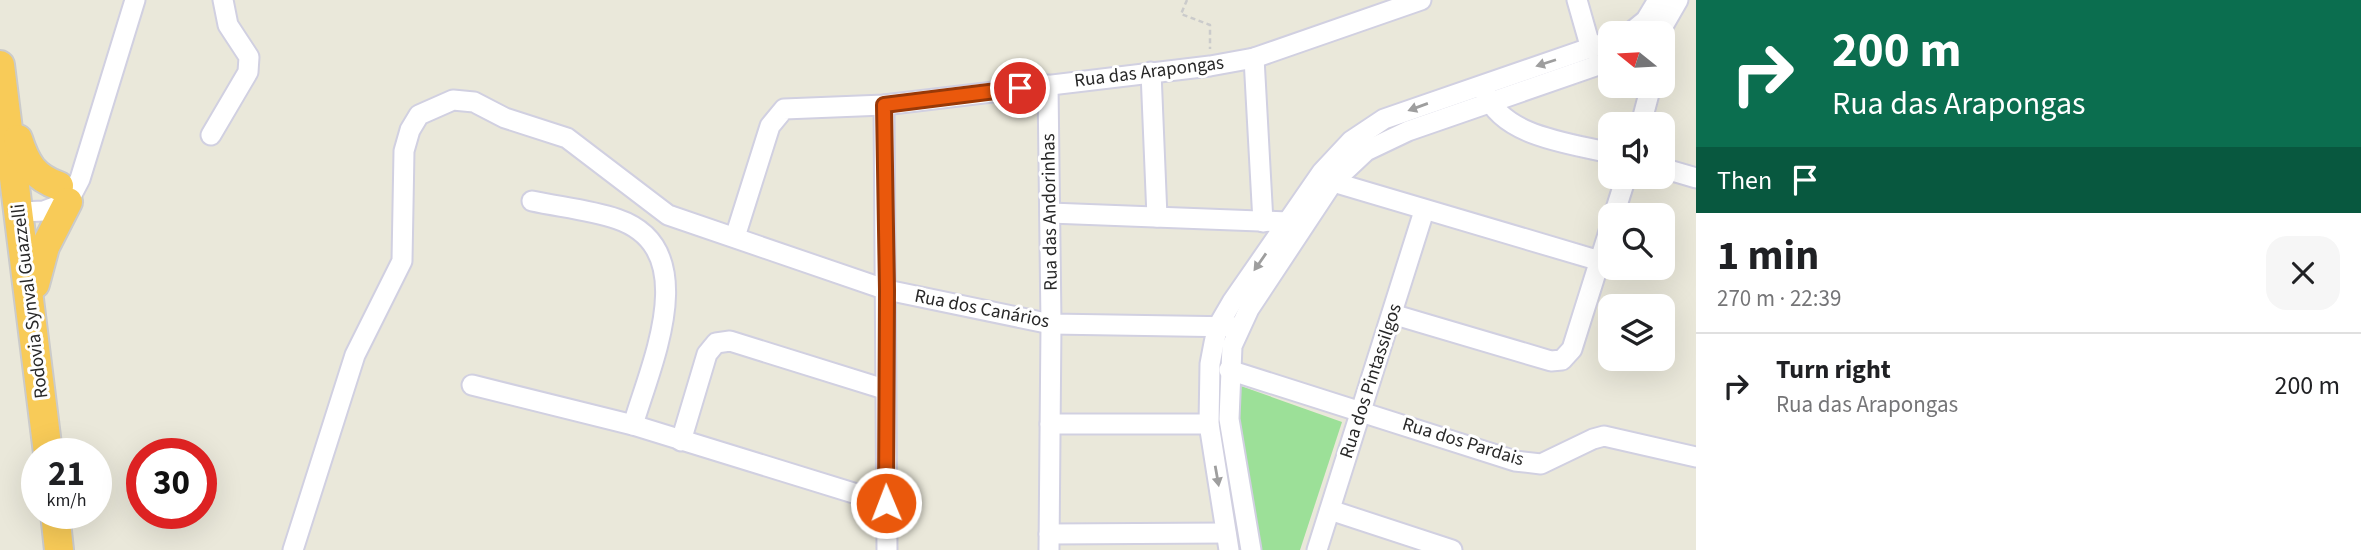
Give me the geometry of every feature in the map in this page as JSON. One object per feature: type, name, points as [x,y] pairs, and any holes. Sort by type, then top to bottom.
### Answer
[{"type":"highway","name":"Rodovia Synval Guazzelli","points":[[0,65],[46,438]]},
{"type":"highway","points":[[6,103],[24,159],[39,179],[69,189],[37,270],[32,311]]},
{"type":"highway","points":[[57,529],[59,550]]},
{"type":"street","points":[[20,212],[69,189],[135,0]]},
{"type":"street","points":[[211,135],[248,72],[249,57],[228,25],[223,0]]},
{"type":"street","name":"Rua das Arapongas","points":[[734,237],[771,125],[776,115],[784,110],[884,105],[1210,66],[1254,58],[1421,0]]},
{"type":"street","points":[[1577,0],[1591,49]]},
{"type":"street","points":[[1645,21],[1658,0]]},
{"type":"street","points":[[1666,21],[1678,0]]},
{"type":"street","points":[[1049,542],[1228,541],[1209,424],[1210,364],[1218,326],[1322,172],[1351,141],[1384,119],[1598,46]]},
{"type":"street","points":[[1254,58],[1263,222]]},
{"type":"street","points":[[1251,550],[1229,419],[1232,346],[1239,327],[1333,182],[1366,151],[1408,131],[1598,65]]},
{"type":"street","points":[[1151,72],[1157,218]]},
{"type":"street","points":[[1482,84],[1490,103],[1512,123],[1534,133],[1598,150]]},
{"type":"street","name":"Rua das Andorinhas","points":[[1048,85],[1051,324],[1049,542]]},
{"type":"street","points":[[293,550],[355,355],[402,261],[404,151],[410,130],[419,116],[453,100],[474,102],[505,118],[567,138],[668,215],[734,237]]},
{"type":"street","points":[[884,105],[887,550]]},
{"type":"street","points":[[1675,172],[1696,178]]},
{"type":"street","points":[[1333,182],[1598,260]]},
{"type":"street","points":[[532,201],[618,220],[640,232],[655,251],[666,279],[667,309],[633,425]]},
{"type":"street","name":"Rua dos Pintassilgos","points":[[1317,550],[1424,211]]},
{"type":"street","points":[[1050,213],[1288,222]]},
{"type":"street","name":"Rua dos Canários","points":[[734,237],[887,290],[1051,324],[1239,327]]},
{"type":"street","points":[[1392,314],[1551,361],[1562,360],[1572,349],[1598,267]]},
{"type":"street","points":[[681,441],[708,354],[716,343],[730,341],[884,389]]},
{"type":"street","name":"Rua dos Pardais","points":[[1229,370],[1515,461],[1541,464],[1604,436],[1694,451]]},
{"type":"street","points":[[472,385],[633,425],[886,503]]},
{"type":"street","points":[[1050,425],[1209,424]]},
{"type":"street","points":[[1330,510],[1429,546],[1452,550]]},
{"type":"path","points":[[1187,0],[1181,15],[1210,25],[1210,66]]},
{"type":"green space","points":[[1238,385],[1342,422],[1300,550],[1260,550],[1235,407]]},
{"type":"route","points":[[886,503],[884,105],[1020,88]]}]
